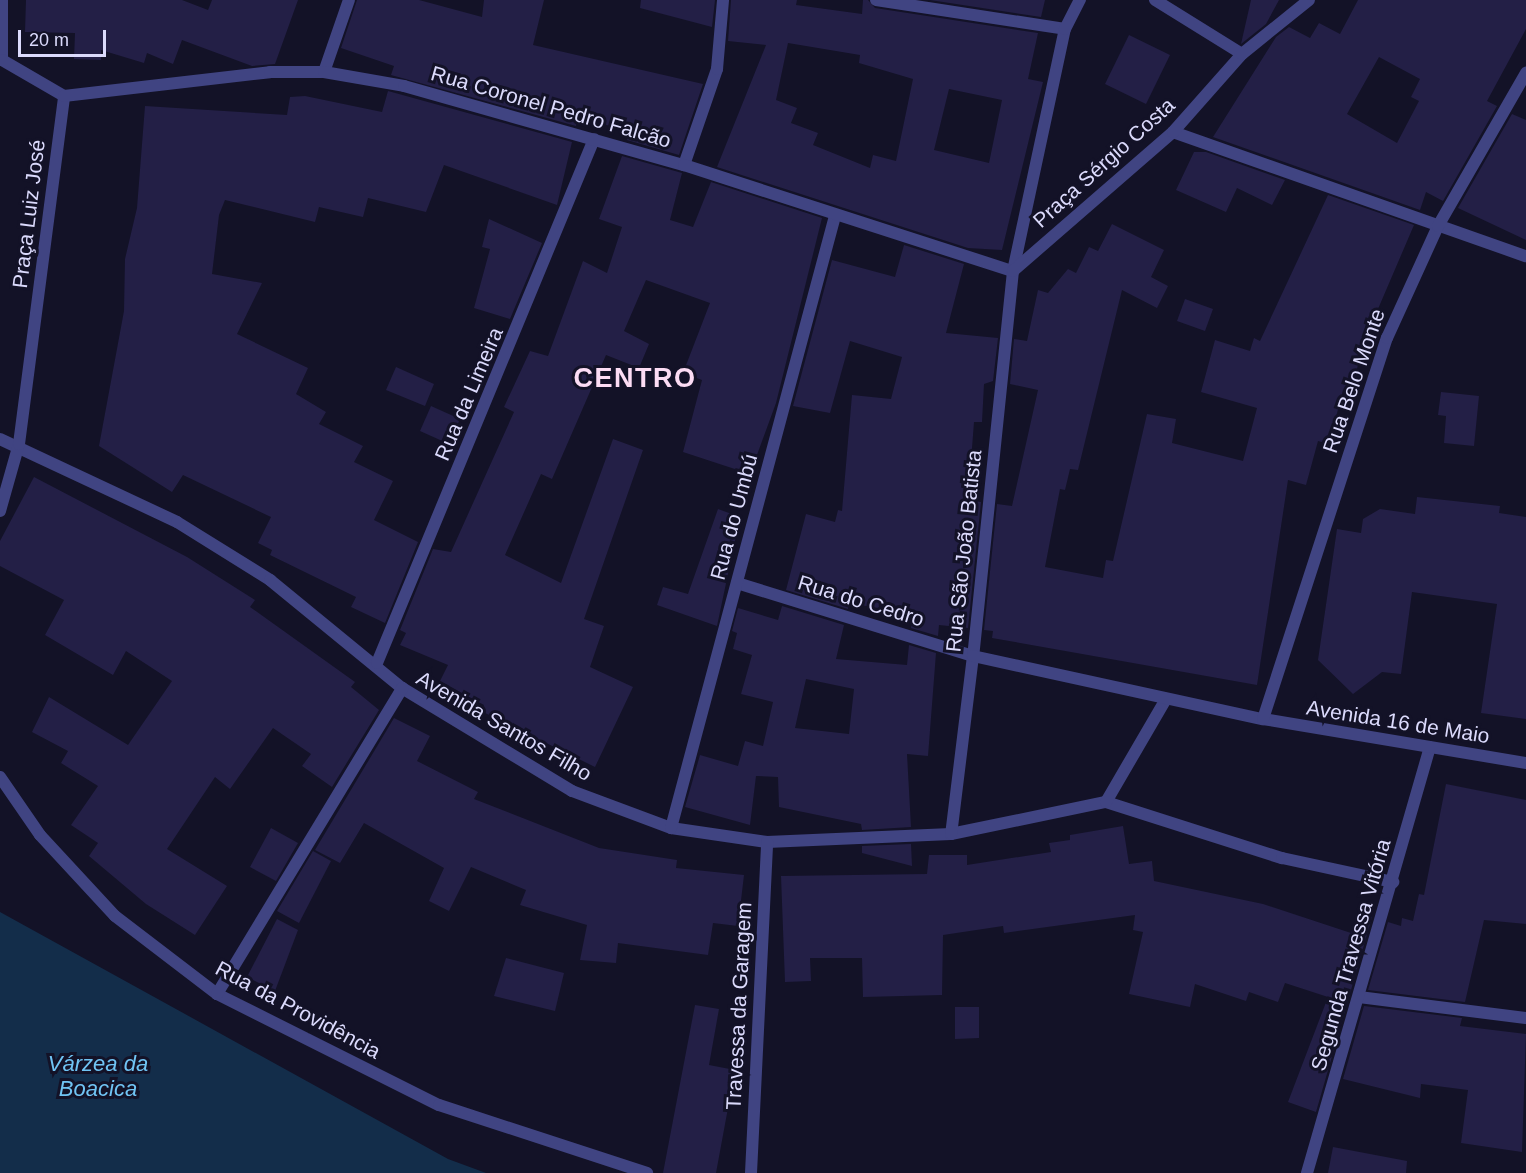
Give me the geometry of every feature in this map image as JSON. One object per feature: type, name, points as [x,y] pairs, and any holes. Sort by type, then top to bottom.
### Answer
[{"type":"street","points":[[2,0],[1,60],[63,96]]},
{"type":"street","points":[[324,72],[349,0]]},
{"type":"street","points":[[684,165],[717,69],[723,0]]},
{"type":"street","points":[[876,0],[1065,28]]},
{"type":"street","name":"Rua São João Batista","points":[[951,834],[973,656],[1013,271],[1065,28],[1080,0]]},
{"type":"street","points":[[1155,0],[1242,54]]},
{"type":"street","name":"Praça Sérgio Costa","points":[[1013,271],[1173,132],[1242,54],[1309,0]]},
{"type":"street","name":"Rua Coronel Pedro Falcão","points":[[63,96],[270,72],[324,72],[404,86],[684,165],[835,216],[1013,271]]},
{"type":"street","name":"Rua Belo Monte","points":[[1263,720],[1387,338],[1438,226],[1526,73]]},
{"type":"street","name":"Praça Luiz José","points":[[0,511],[19,444],[63,96]]},
{"type":"street","points":[[1173,132],[1526,255]]},
{"type":"street","name":"Rua da Limeira","points":[[377,663],[594,138]]},
{"type":"street","name":"Rua do Umbú","points":[[671,828],[835,216]]},
{"type":"street","name":"Avenida Santos Filho","points":[[0,439],[19,444],[177,522],[270,580],[377,663],[402,688],[572,792],[671,828],[767,842],[951,834],[1106,802]]},
{"type":"street","name":"Rua do Cedro","points":[[737,583],[973,656],[1166,699]]},
{"type":"street","points":[[217,994],[402,688]]},
{"type":"street","points":[[1166,699],[1106,802],[1282,858],[1393,882]]},
{"type":"street","name":"Avenida 16 de Maio","points":[[1166,699],[1263,720],[1526,763]]},
{"type":"street","name":"Segunda Travessa Vitória","points":[[1307,1173],[1393,882],[1430,747]]},
{"type":"street","name":"Rua da Providência","points":[[0,777],[40,835],[115,916],[217,994],[439,1105],[647,1173]]},
{"type":"street","name":"Travessa da Garagem","points":[[751,1173],[767,842]]},
{"type":"street","points":[[1359,997],[1526,1018]]},
{"type":"water","name":"Várzea da Boacica","points":[[0,912],[448,1159],[486,1173],[0,1173]]},
{"type":"building","points":[[26,0],[182,0],[208,10],[212,0],[298,0],[275,64],[252,66],[182,40],[173,64],[147,53],[144,63],[101,50],[101,60],[74,59],[75,33],[25,32]]},
{"type":"building","points":[[357,0],[419,0],[482,17],[484,0],[544,0],[533,45],[703,84],[679,155],[627,140],[631,131],[578,118],[576,126],[391,75],[394,66],[341,48]]},
{"type":"building","points":[[641,0],[715,0],[712,27],[640,8]]},
{"type":"building","points":[[731,0],[797,0],[796,5],[862,14],[863,0],[868,0],[875,8],[1038,33],[1028,79],[1043,82],[1002,250],[968,248],[717,167],[766,45],[728,41]],"holes":[[[788,43],[860,55],[859,63],[913,79],[896,161],[873,155],[870,168],[813,145],[818,133],[791,123],[797,108],[776,100]],[[949,89],[1002,100],[989,163],[934,150]]]},
{"type":"building","points":[[930,0],[1045,0],[1041,17]]},
{"type":"building","points":[[1251,0],[1279,0],[1266,24],[1241,44]]},
{"type":"building","points":[[1358,0],[1526,0],[1526,29],[1487,101],[1497,106],[1443,201],[1426,192],[1420,210],[1213,137],[1276,37],[1289,27],[1310,38],[1319,23],[1340,34]],"holes":[[[1379,57],[1420,79],[1411,97],[1419,101],[1397,143],[1347,114]]]},
{"type":"building","points":[[1129,35],[1170,55],[1146,104],[1105,84]]},
{"type":"building","points":[[388,91],[572,142],[557,205],[444,165],[426,212],[368,198],[363,217],[319,207],[315,222],[225,200],[219,215],[212,274],[262,283],[237,334],[308,368],[296,394],[326,412],[319,424],[363,446],[354,462],[393,481],[374,520],[418,542],[385,623],[351,607],[356,597],[270,555],[272,550],[258,543],[271,517],[183,475],[172,492],[99,446],[124,311],[125,259],[137,208],[145,106],[287,115],[290,97],[305,96],[382,112]]},
{"type":"building","points":[[1512,114],[1526,120],[1526,240],[1458,208]]},
{"type":"building","points":[[1194,152],[1206,152],[1285,180],[1272,205],[1237,188],[1226,212],[1176,190]]},
{"type":"building","points":[[622,156],[682,173],[670,220],[693,227],[711,182],[822,218],[776,403],[750,474],[683,452],[702,380],[683,373],[710,303],[646,280],[624,331],[649,344],[639,368],[606,355],[552,479],[541,474],[505,555],[561,583],[613,439],[643,450],[584,619],[604,626],[590,667],[633,687],[595,767],[481,711],[484,705],[440,681],[448,665],[400,645],[406,633],[400,630],[433,549],[451,552],[514,412],[504,407],[530,351],[548,356],[583,261],[607,273],[622,227],[599,219]]},
{"type":"building","points":[[1328,195],[1414,225],[1372,323],[1364,362],[1359,361],[1351,392],[1343,390],[1329,444],[1318,441],[1306,485],[1288,480],[1257,685],[992,638],[993,631],[984,630],[997,504],[1012,506],[1038,390],[1010,384],[1014,339],[1027,341],[1038,290],[1048,293],[1068,269],[1076,273],[1089,247],[1098,251],[1112,224],[1164,250],[1151,277],[1168,286],[1157,308],[1122,290],[1078,470],[1070,469],[1065,490],[1060,489],[1045,567],[1103,578],[1106,560],[1113,561],[1147,414],[1176,419],[1172,443],[1243,461],[1257,408],[1201,392],[1215,340],[1250,351],[1254,338],[1260,341]]},
{"type":"building","points":[[489,219],[542,243],[510,319],[474,308],[490,249],[482,247]]},
{"type":"building","points":[[904,245],[964,264],[946,333],[998,338],[993,381],[984,384],[982,422],[974,422],[968,500],[981,502],[968,628],[939,625],[938,636],[911,628],[913,614],[849,603],[848,609],[786,590],[806,514],[835,522],[838,510],[842,511],[852,395],[891,399],[902,357],[850,341],[830,413],[793,406],[832,260],[895,277]]},
{"type":"building","points":[[1185,299],[1213,309],[1205,331],[1177,321]]},
{"type":"building","points":[[396,367],[434,384],[425,406],[386,390]]},
{"type":"building","points":[[1441,392],[1479,396],[1474,446],[1444,443],[1446,416],[1438,415]]},
{"type":"building","points":[[431,406],[460,419],[449,444],[420,431]]},
{"type":"building","points":[[34,477],[187,557],[255,600],[250,607],[355,682],[351,687],[379,710],[332,787],[302,766],[311,754],[273,728],[230,789],[215,777],[167,849],[227,886],[195,935],[146,904],[89,856],[98,843],[71,825],[98,786],[61,763],[68,751],[32,732],[49,697],[128,745],[172,681],[126,651],[113,675],[45,635],[64,600],[0,566],[0,541]]},
{"type":"building","points":[[1417,497],[1500,506],[1499,513],[1526,517],[1526,719],[1481,713],[1497,604],[1412,592],[1401,674],[1382,672],[1353,694],[1318,660],[1337,529],[1361,533],[1363,519],[1380,509],[1415,514]]},
{"type":"building","points":[[718,509],[740,517],[717,626],[657,605],[663,587],[688,594]]},
{"type":"building","points":[[782,606],[844,625],[836,659],[907,665],[909,645],[936,653],[928,756],[907,754],[911,827],[862,830],[861,824],[779,807],[778,777],[756,776],[750,825],[685,807],[700,755],[738,766],[745,741],[763,746],[773,702],[741,694],[752,655],[733,649],[737,633],[732,631],[738,608],[778,620]],"holes":[[[806,679],[854,689],[849,734],[795,728]]]},
{"type":"building","points":[[394,718],[430,736],[417,761],[478,792],[474,799],[599,848],[677,860],[676,868],[744,875],[738,926],[713,923],[708,955],[618,943],[616,963],[580,960],[587,925],[520,905],[526,890],[471,867],[449,911],[429,901],[444,868],[364,823],[340,863],[315,850]]},
{"type":"building","points":[[1446,784],[1526,800],[1526,924],[1484,920],[1465,1002],[1368,990],[1388,922],[1401,926],[1402,918],[1413,921],[1419,894],[1424,895]]},
{"type":"building","points":[[1123,826],[1129,864],[1152,861],[1154,881],[1263,904],[1351,933],[1358,912],[1372,917],[1316,1112],[1288,1102],[1328,997],[1285,983],[1278,1002],[1249,992],[1246,1001],[1195,984],[1190,1007],[1129,994],[1143,932],[1133,930],[1135,915],[1004,933],[1003,926],[943,935],[942,995],[863,997],[862,958],[810,958],[811,981],[785,982],[781,876],[927,874],[929,855],[967,855],[967,865],[1051,852],[1049,843],[1070,840],[1070,835]]},
{"type":"building","points":[[271,828],[298,843],[276,881],[250,867]]},
{"type":"building","points":[[911,844],[912,866],[862,853],[862,846]]},
{"type":"building","points":[[313,851],[331,861],[299,923],[277,911]]},
{"type":"building","points":[[277,919],[298,930],[275,991],[247,977]]},
{"type":"building","points":[[506,958],[564,973],[555,1011],[494,996]]},
{"type":"building","points":[[695,1005],[719,1009],[709,1065],[735,1070],[716,1173],[663,1173]]},
{"type":"building","points":[[1364,1006],[1462,1018],[1460,1026],[1526,1034],[1522,1152],[1461,1143],[1468,1090],[1421,1084],[1420,1098],[1343,1079]]},
{"type":"building","points":[[955,1007],[979,1007],[979,1038],[955,1039]]},
{"type":"building","points":[[1333,1147],[1407,1161],[1406,1173],[1328,1173]]},
{"type":"district","name":"CENTRO","points":[[635,379]]}]
